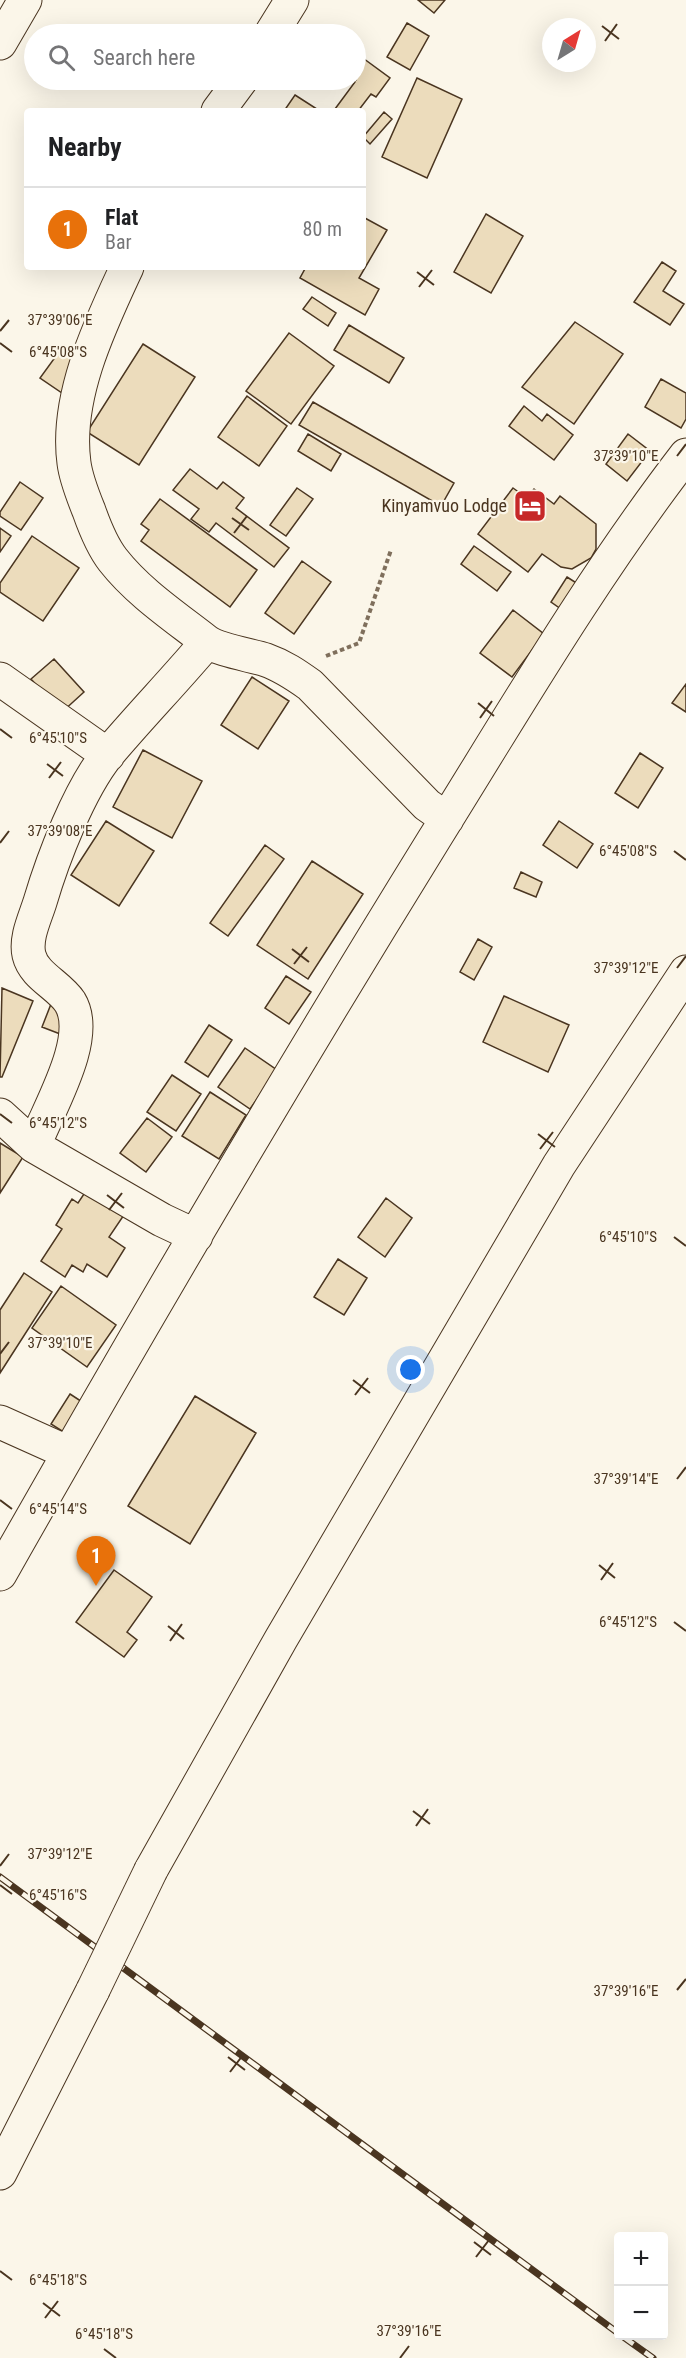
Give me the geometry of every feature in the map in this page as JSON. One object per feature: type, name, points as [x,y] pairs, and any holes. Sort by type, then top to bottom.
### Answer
[{"type":"main road","points":[[0,43],[25,0]]},
{"type":"main road","points":[[277,24],[292,0]]},
{"type":"main road","points":[[220,108],[234,90]]},
{"type":"main road","points":[[126,270],[98,329],[86,364],[74,422],[74,465],[96,531],[112,559],[139,588],[207,642],[289,670],[339,714],[427,805],[447,819]]},
{"type":"main road","points":[[0,1574],[196,1236],[447,819],[644,510],[686,455]]},
{"type":"main road","points":[[34,1146],[75,1048],[78,1028],[69,1000],[35,968],[29,955],[28,939],[44,888],[78,806],[108,755],[207,642]]},
{"type":"main road","points":[[0,679],[108,755]]},
{"type":"main road","points":[[0,2173],[151,1870],[286,1629],[553,1175],[686,972]]},
{"type":"main road","points":[[0,1115],[34,1146],[162,1220],[196,1236]]},
{"type":"main road","points":[[0,1422],[69,1453]]},
{"type":"path","points":[[289,670],[359,643],[391,550]]},
{"type":"path","points":[[0,1877],[86,1941]]},
{"type":"path","points":[[134,1976],[614,2330]]},
{"type":"path","points":[[628,2340],[652,2358]]},
{"type":"building","points":[[418,0],[445,0],[434,13]]},
{"type":"building","points":[[407,23],[429,36],[410,70],[387,57]]},
{"type":"building","points":[[366,60],[390,78],[376,97],[371,94],[360,108],[336,108],[349,90],[366,90]]},
{"type":"building","points":[[417,78],[462,99],[427,178],[382,157]]},
{"type":"building","points":[[295,95],[315,108],[286,108]]},
{"type":"building","points":[[384,112],[392,119],[370,144],[366,140],[366,133]]},
{"type":"building","points":[[486,214],[523,236],[491,293],[454,272]]},
{"type":"building","points":[[366,219],[387,230],[366,266]]},
{"type":"building","points":[[662,262],[676,271],[663,291],[684,304],[670,325],[634,302]]},
{"type":"building","points":[[304,270],[364,270],[359,278],[379,289],[365,315],[300,278]]},
{"type":"building","points":[[312,297],[336,313],[328,326],[303,309]]},
{"type":"building","points":[[575,322],[623,354],[574,424],[522,387]]},
{"type":"building","points":[[349,325],[404,358],[389,383],[334,350]]},
{"type":"building","points":[[289,333],[334,366],[291,424],[246,391]]},
{"type":"building","points":[[143,344],[195,377],[139,465],[87,432]]},
{"type":"building","points":[[64,345],[86,361],[62,393],[40,378]]},
{"type":"building","points":[[661,379],[686,393],[686,419],[681,428],[645,407]]},
{"type":"building","points":[[247,396],[287,426],[259,466],[218,437]]},
{"type":"building","points":[[313,402],[454,483],[441,506],[299,425]]},
{"type":"building","points":[[524,406],[542,421],[547,414],[573,435],[554,460],[509,426]]},
{"type":"building","points":[[308,434],[341,454],[331,471],[298,451]]},
{"type":"building","points":[[628,434],[650,451],[627,481],[606,464]]},
{"type":"building","points":[[190,469],[217,489],[223,482],[244,498],[236,508],[289,548],[274,567],[216,523],[209,532],[191,519],[199,509],[173,490]]},
{"type":"building","points":[[20,482],[43,498],[21,530],[0,516],[0,512]]},
{"type":"building","points":[[297,488],[313,499],[286,536],[270,525]]},
{"type":"building","points":[[513,488],[527,498],[534,489],[554,504],[560,496],[596,524],[596,549],[591,558],[572,569],[561,567],[542,554],[528,572],[478,534]]},
{"type":"building","points":[[160,499],[257,570],[230,607],[141,541],[149,530],[141,524]]},
{"type":"building","points":[[0,528],[11,536],[0,552]]},
{"type":"building","points":[[32,536],[79,568],[43,621],[0,592],[0,583]]},
{"type":"building","points":[[474,546],[511,572],[497,591],[461,564]]},
{"type":"building","points":[[302,561],[331,582],[294,634],[265,613]]},
{"type":"building","points":[[567,577],[578,584],[561,609],[551,602]]},
{"type":"building","points":[[513,610],[544,634],[512,677],[480,653]]},
{"type":"building","points":[[54,659],[84,692],[61,713],[31,679]]},
{"type":"building","points":[[252,677],[289,701],[258,749],[221,725]]},
{"type":"building","points":[[686,684],[686,712],[672,703]]},
{"type":"building","points":[[143,750],[202,781],[172,838],[113,807]]},
{"type":"building","points":[[640,753],[663,768],[638,808],[615,793]]},
{"type":"building","points":[[106,821],[154,851],[119,906],[71,875]]},
{"type":"building","points":[[559,821],[593,844],[577,868],[543,845]]},
{"type":"building","points":[[265,845],[284,859],[228,936],[210,923]]},
{"type":"building","points":[[312,861],[363,894],[308,979],[257,945]]},
{"type":"building","points":[[521,872],[542,882],[536,897],[514,888]]},
{"type":"building","points":[[478,939],[492,947],[474,980],[460,972]]},
{"type":"building","points":[[286,976],[311,992],[289,1024],[265,1008]]},
{"type":"building","points":[[2,988],[33,1001],[2,1077],[0,1077]]},
{"type":"building","points":[[504,996],[569,1025],[548,1072],[483,1042]]},
{"type":"building","points":[[51,1004],[77,1015],[68,1037],[42,1027]]},
{"type":"building","points":[[209,1025],[232,1040],[208,1077],[185,1062]]},
{"type":"building","points":[[245,1048],[277,1070],[250,1109],[218,1087]]},
{"type":"building","points":[[172,1075],[201,1094],[176,1131],[147,1112]]},
{"type":"building","points":[[210,1092],[246,1115],[219,1159],[182,1136]]},
{"type":"building","points":[[147,1118],[172,1137],[146,1172],[120,1153]]},
{"type":"building","points":[[0,1143],[23,1157],[0,1193]]},
{"type":"building","points":[[90,1185],[128,1209],[109,1237],[125,1248],[107,1277],[87,1264],[83,1272],[72,1265],[65,1277],[41,1261],[62,1229],[56,1225],[72,1199],[78,1203]]},
{"type":"building","points":[[386,1198],[412,1218],[385,1257],[358,1237]]},
{"type":"building","points":[[338,1259],[367,1278],[344,1315],[314,1297]]},
{"type":"building","points":[[24,1273],[52,1292],[0,1373],[0,1310]]},
{"type":"building","points":[[61,1286],[116,1325],[87,1367],[32,1328]]},
{"type":"building","points":[[70,1394],[93,1409],[73,1438],[51,1424]]},
{"type":"building","points":[[195,1396],[256,1433],[190,1544],[128,1506]]},
{"type":"building","points":[[114,1570],[152,1597],[127,1632],[137,1640],[124,1657],[76,1622]]},
{"type":"railway","points":[[0,1877],[614,2330]]},
{"type":"railway","points":[[628,2340],[653,2358]]},
{"type":"place","name":"Kinyamvuo Lodge","points":[[530,506]]},
{"type":"place","name":"Flat","points":[[96,1586]]}]
